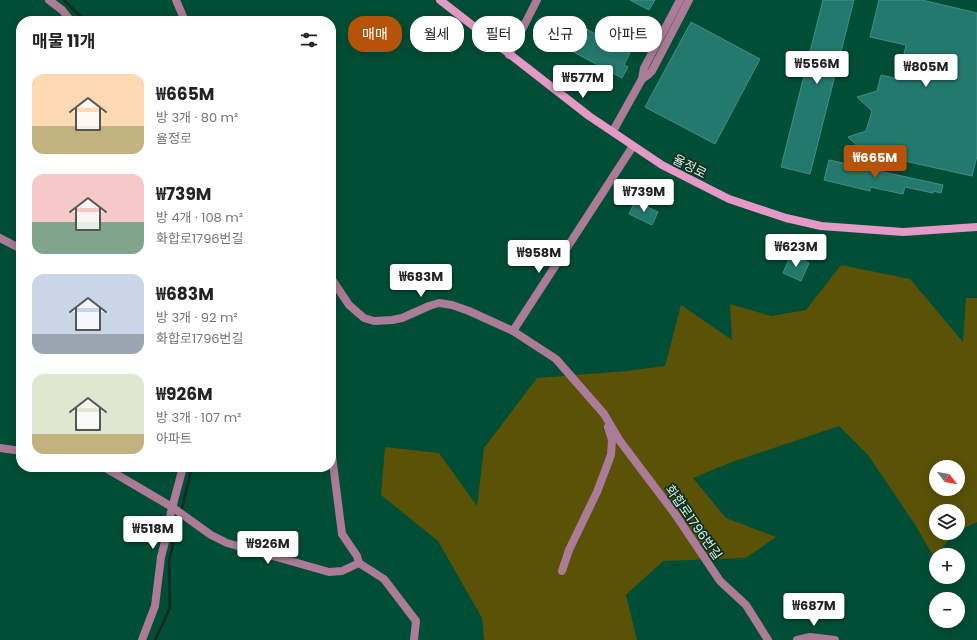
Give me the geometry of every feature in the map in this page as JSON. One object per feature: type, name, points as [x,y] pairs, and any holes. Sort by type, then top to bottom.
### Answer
[{"type":"main road","name":"율정로","points":[[440,0],[588,116],[662,165],[729,199],[786,218],[814,225],[848,229],[903,232],[977,227]]},
{"type":"street","points":[[49,0],[62,10],[67,16]]},
{"type":"street","points":[[176,0],[183,16]]},
{"type":"street","points":[[509,55],[537,0]]},
{"type":"street","points":[[613,132],[642,79],[644,68],[680,0]]},
{"type":"street","points":[[642,79],[651,72],[688,0]]},
{"type":"street","points":[[513,331],[633,146]]},
{"type":"street","points":[[0,238],[16,246]]},
{"type":"street","name":"화합로1796번길","points":[[336,286],[349,305],[364,318],[374,321],[392,320],[402,318],[439,303],[458,306],[513,331],[556,359],[604,414],[620,441],[675,514],[720,580],[746,605],[768,640]]},
{"type":"street","name":"화합로1796번길","points":[[562,571],[569,550],[597,492],[611,455],[612,440],[604,414]]},
{"type":"street","points":[[0,448],[16,450]]},
{"type":"street","points":[[113,472],[173,507],[211,535],[227,543],[330,572],[342,571],[360,563]]},
{"type":"street","points":[[142,640],[155,606],[161,557],[182,472]]},
{"type":"street","points":[[334,472],[342,534],[360,563],[384,579],[416,621],[414,640]]},
{"type":"street","points":[[797,640],[810,637],[835,640]]},
{"type":"shaded area","points":[[841,265],[910,279],[963,342],[966,298],[977,298],[977,522],[965,528],[965,504],[929,504],[929,540],[949,540],[942,548],[929,548],[914,523],[868,455],[839,426],[732,462],[693,478],[726,518],[776,537],[746,558],[663,561],[626,595],[637,640],[484,640],[482,618],[438,541],[381,495],[385,447],[439,453],[477,506],[484,448],[537,378],[627,371],[665,366],[681,305],[732,340],[730,304],[771,316],[806,310]]},
{"type":"building","points":[[630,0],[655,0],[649,10]]},
{"type":"building","points":[[823,0],[854,0],[810,174],[781,167]]},
{"type":"building","points":[[879,0],[922,0],[977,13],[977,156],[972,176],[864,152],[848,137],[866,131],[872,111],[857,97],[877,91],[881,75],[899,79],[906,45],[870,37]]},
{"type":"building","points":[[691,22],[760,59],[715,144],[645,107]]},
{"type":"building","points":[[587,29],[595,34],[595,52],[630,53],[624,65],[628,67],[622,78],[574,52],[587,52]]},
{"type":"building","points":[[829,160],[943,185],[941,193],[933,191],[933,193],[905,187],[903,194],[870,187],[870,191],[824,180]]},
{"type":"building","points":[[635,201],[658,212],[652,225],[629,214]]},
{"type":"building","points":[[791,255],[809,263],[801,281],[783,273]]},
{"type":"waterway","points":[[64,0],[80,16]]},
{"type":"waterway","points":[[155,640],[170,608],[169,561],[191,472]]}]
